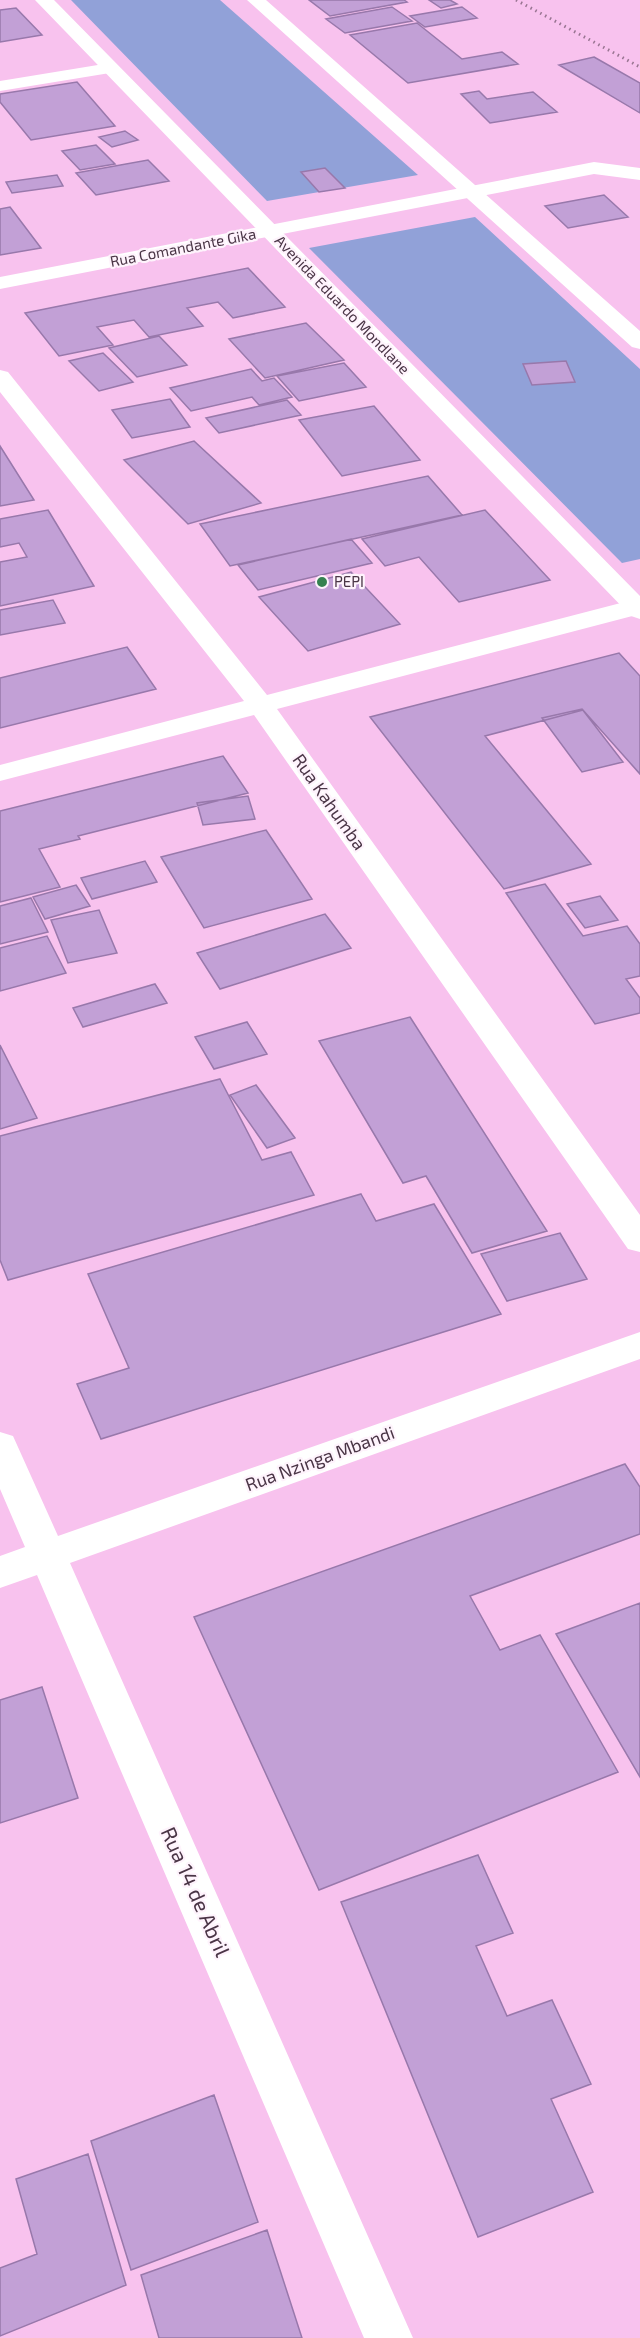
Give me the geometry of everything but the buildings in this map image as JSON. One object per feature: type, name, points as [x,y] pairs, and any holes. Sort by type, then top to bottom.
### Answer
[{"type":"street","name":"Avenida Eduardo Mondlane","points":[[44,0],[639,608]]},
{"type":"street","points":[[256,0],[640,342]]},
{"type":"street","points":[[0,86],[110,68]]},
{"type":"street","name":"Rua Comandante Gika","points":[[0,283],[594,168],[640,174]]},
{"type":"street","name":"Rua Kahumba","points":[[0,377],[261,705],[640,1240]]},
{"type":"street","points":[[0,773],[639,608]]},
{"type":"street","name":"Rua Nzinga Mbandi","points":[[0,1572],[640,1345]]},
{"type":"street","name":"Rua 14 de Abril","points":[[0,1446],[389,2338]]},
{"type":"shaded area","points":[[71,0],[220,0],[418,175],[267,201]]},
{"type":"shaded area","points":[[475,217],[640,369],[640,559],[622,563],[309,248]]},
{"type":"railway","points":[[516,0],[640,67]]},
{"type":"place","name":"PEPI","points":[[322,582]]}]
